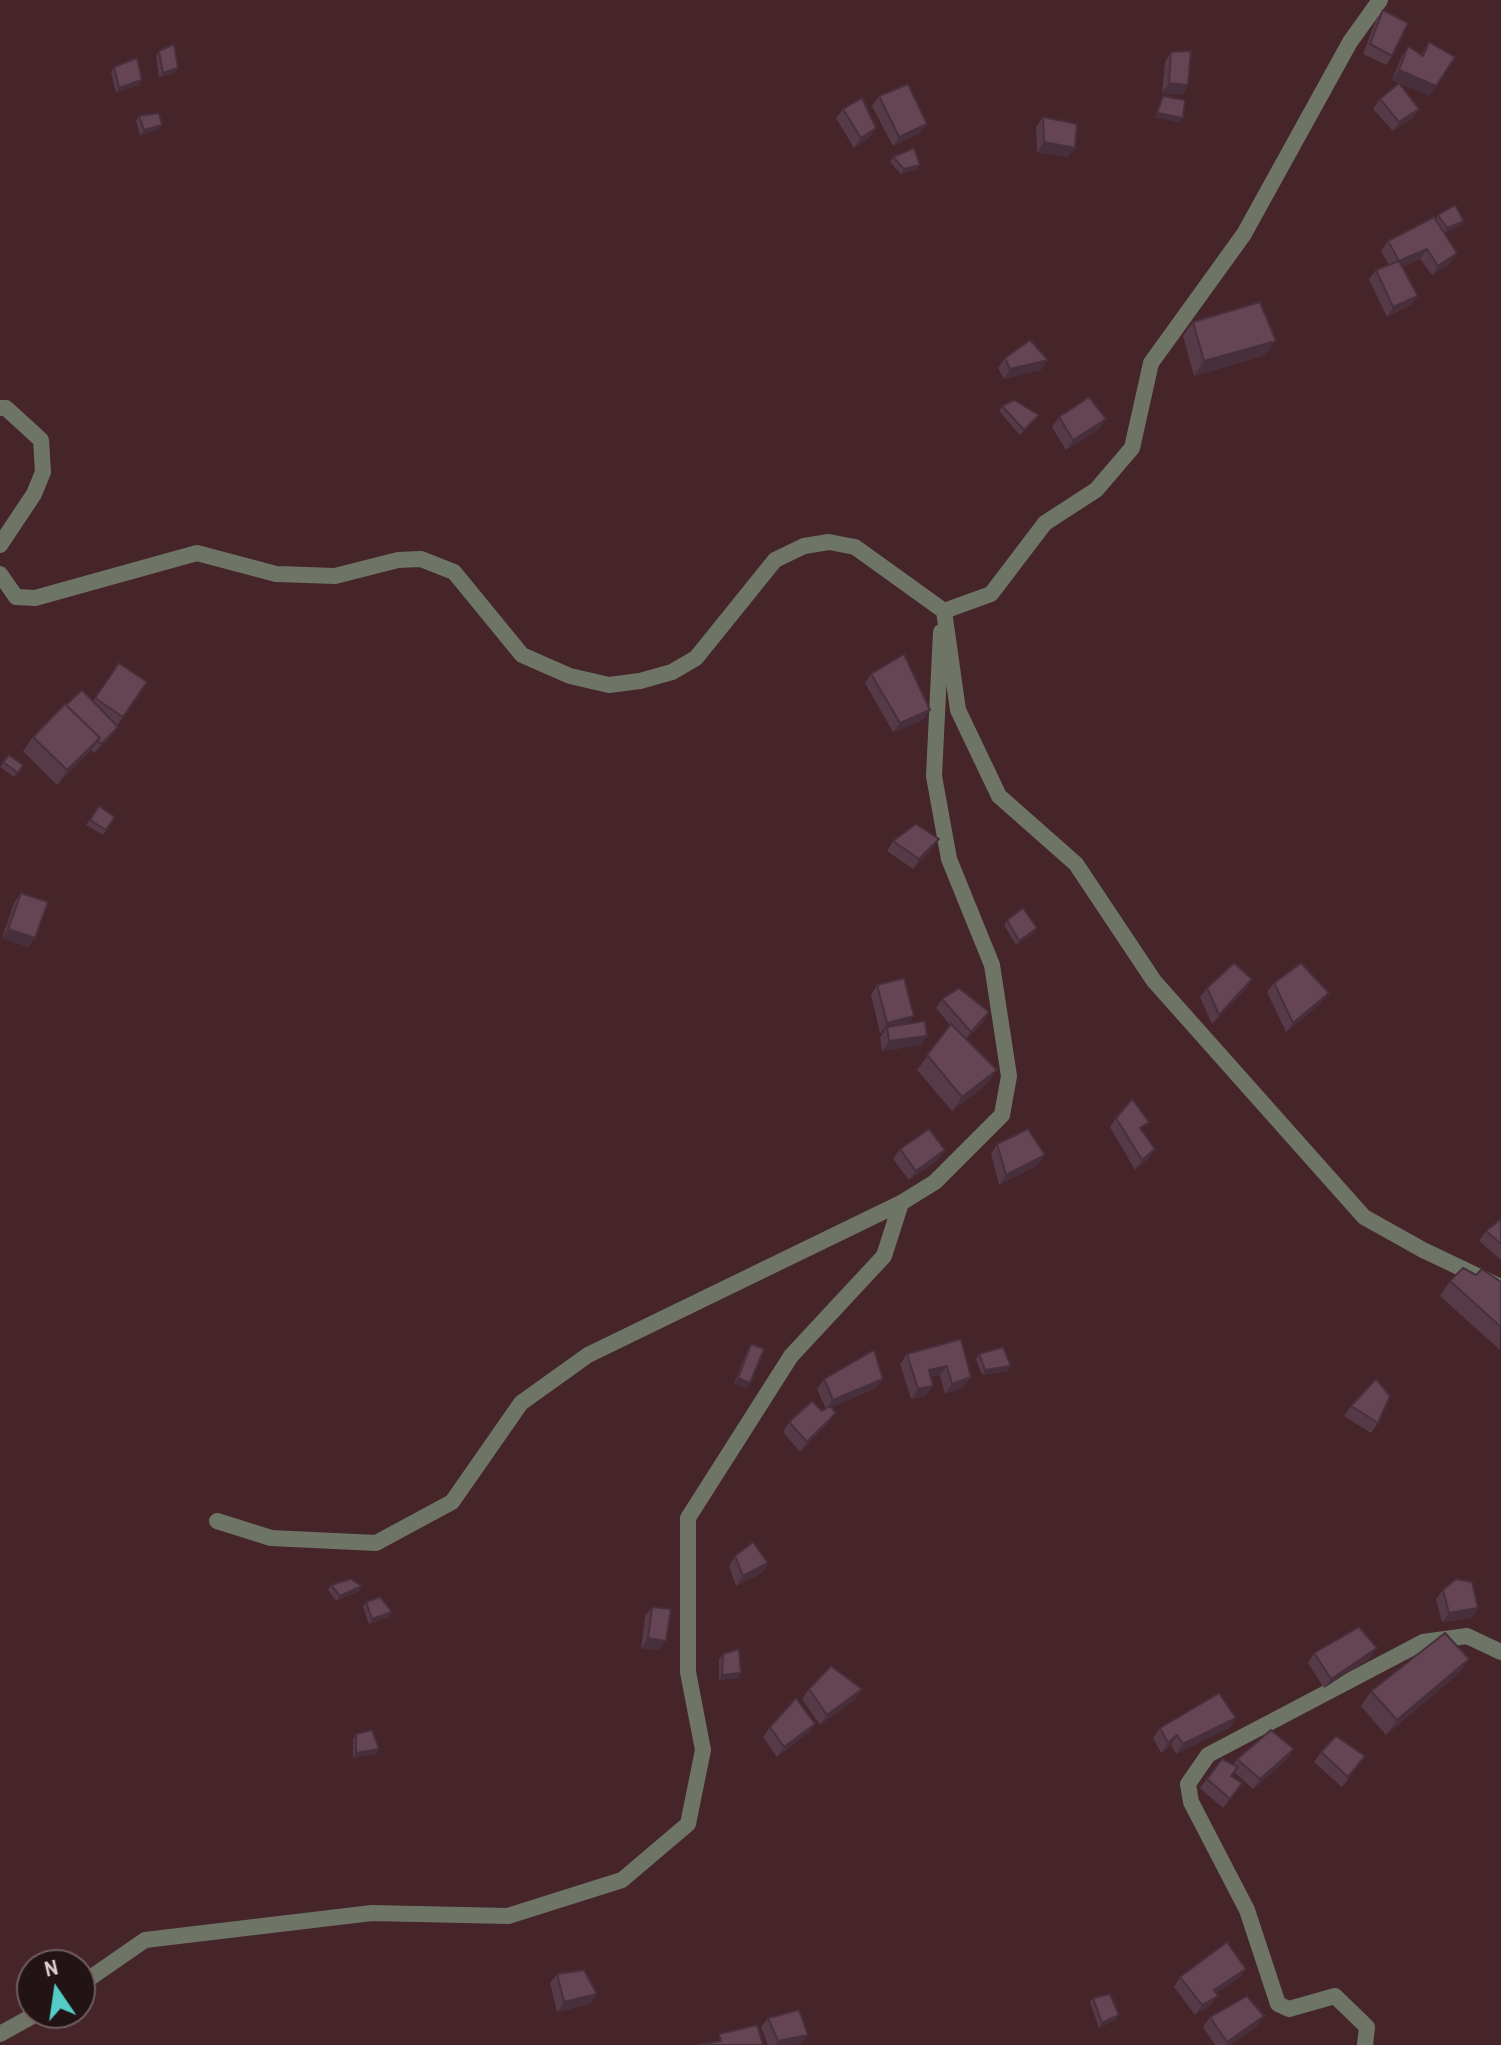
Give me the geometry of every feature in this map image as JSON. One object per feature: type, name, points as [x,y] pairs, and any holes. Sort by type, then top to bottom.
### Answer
[{"type":"street","points":[[944,611],[991,594],[1045,523],[1096,490],[1132,448],[1151,363],[1244,234],[1350,42],[1380,0]]},
{"type":"street","points":[[0,408],[6,408],[41,440],[43,472],[34,494],[0,545]]},
{"type":"street","points":[[0,574],[16,597],[35,598],[197,553],[276,574],[335,576],[398,560],[421,559],[454,572],[522,655],[570,676],[609,685],[651,678],[696,658],[775,560],[804,546],[829,542],[855,547],[944,611],[958,710],[999,796],[1076,864],[1154,981],[1364,1217],[1423,1250],[1501,1287]]},
{"type":"street","points":[[217,1521],[271,1538],[376,1543],[452,1502],[521,1403],[588,1355],[901,1203],[935,1182],[1002,1115],[1009,1076],[992,965],[949,859],[934,776],[938,657],[944,611]]},
{"type":"street","points":[[96,1974],[145,1940],[372,1913],[508,1916],[622,1880],[688,1824],[703,1750],[688,1672],[688,1518],[791,1356],[884,1256],[901,1203]]},
{"type":"street","points":[[1365,2045],[1367,2027],[1335,1996],[1289,2009],[1278,2004],[1247,1910],[1191,1802],[1188,1784],[1208,1755],[1423,1642],[1467,1636],[1501,1652]]},
{"type":"building","points":[[1383,10],[1408,23],[1392,56],[1370,44]]},
{"type":"building","points":[[1429,42],[1455,57],[1436,86],[1399,70],[1408,46],[1423,56]]},
{"type":"building","points":[[174,44],[178,68],[163,73],[159,51]]},
{"type":"building","points":[[1191,51],[1188,85],[1169,83],[1171,52]]},
{"type":"building","points":[[137,58],[142,80],[119,88],[114,67]]},
{"type":"building","points":[[1399,83],[1419,109],[1399,122],[1380,99]]},
{"type":"building","points":[[908,84],[927,124],[899,137],[879,96]]},
{"type":"building","points":[[1163,96],[1185,100],[1183,118],[1157,113]]},
{"type":"building","points":[[862,98],[876,128],[861,138],[843,109]]},
{"type":"building","points":[[159,113],[162,125],[144,130],[139,116]]},
{"type":"building","points":[[1043,117],[1077,124],[1075,148],[1044,142]]},
{"type":"building","points":[[914,148],[920,165],[904,169],[893,157]]},
{"type":"building","points":[[1455,205],[1464,221],[1447,228],[1438,215]]},
{"type":"building","points":[[1434,217],[1457,253],[1438,266],[1427,249],[1399,261],[1388,241]]},
{"type":"building","points":[[1399,261],[1418,296],[1393,307],[1376,270]]},
{"type":"building","points":[[1260,302],[1276,341],[1204,361],[1193,322]]},
{"type":"building","points":[[1030,340],[1048,360],[1010,369],[1005,358]]},
{"type":"building","points":[[1089,397],[1106,419],[1073,440],[1059,417]]},
{"type":"building","points":[[1014,400],[1039,415],[1024,430],[1002,406]]},
{"type":"building","points":[[904,654],[930,710],[900,723],[871,674]]},
{"type":"building","points":[[119,663],[147,682],[123,717],[95,698]]},
{"type":"building","points":[[82,690],[118,727],[101,744],[97,740],[100,738],[66,705]]},
{"type":"building","points":[[65,704],[100,738],[67,770],[33,737]]},
{"type":"building","points":[[9,755],[23,765],[18,773],[3,762]]},
{"type":"building","points":[[99,806],[115,817],[106,830],[90,820]]},
{"type":"building","points":[[916,824],[939,839],[919,859],[893,841]]},
{"type":"building","points":[[21,893],[48,902],[35,938],[8,929]]},
{"type":"building","points":[[1023,908],[1037,928],[1019,941],[1007,920]]},
{"type":"building","points":[[1234,963],[1252,979],[1219,1015],[1207,988]]},
{"type":"building","points":[[1301,963],[1329,993],[1293,1023],[1274,983]]},
{"type":"building","points":[[904,978],[914,1016],[887,1023],[877,985]]},
{"type":"building","points":[[959,988],[989,1012],[971,1032],[942,999]]},
{"type":"building","points":[[925,1021],[927,1036],[889,1041],[887,1027]]},
{"type":"building","points":[[951,1024],[997,1070],[962,1097],[927,1055]]},
{"type":"building","points":[[1132,1099],[1149,1122],[1140,1128],[1155,1149],[1142,1160],[1116,1118]]},
{"type":"building","points":[[929,1129],[945,1150],[916,1171],[900,1149]]},
{"type":"building","points":[[1028,1129],[1045,1155],[1006,1175],[997,1144]]},
{"type":"building","points":[[1501,1219],[1501,1244],[1486,1231]]},
{"type":"building","points":[[1463,1268],[1476,1275],[1482,1269],[1501,1282],[1501,1327],[1450,1281]]},
{"type":"building","points":[[961,1339],[971,1377],[952,1384],[947,1366],[929,1370],[933,1386],[918,1389],[907,1354]]},
{"type":"building","points":[[751,1344],[764,1349],[750,1383],[738,1378]]},
{"type":"building","points":[[1003,1347],[1011,1366],[985,1370],[979,1354]]},
{"type":"building","points":[[874,1350],[883,1379],[833,1400],[824,1379]]},
{"type":"building","points":[[1376,1379],[1390,1396],[1378,1423],[1351,1406]]},
{"type":"building","points":[[812,1401],[822,1411],[830,1406],[836,1413],[807,1442],[789,1422]]},
{"type":"building","points":[[753,1542],[768,1563],[743,1576],[735,1556]]},
{"type":"building","points":[[351,1579],[362,1586],[340,1596],[331,1585]]},
{"type":"building","points":[[1456,1579],[1472,1582],[1478,1608],[1449,1613],[1443,1590]]},
{"type":"building","points":[[380,1597],[392,1612],[372,1619],[366,1602]]},
{"type":"building","points":[[652,1607],[671,1609],[666,1641],[648,1638]]},
{"type":"building","points":[[1359,1627],[1377,1648],[1331,1679],[1314,1653]]},
{"type":"building","points":[[1445,1633],[1469,1659],[1397,1720],[1371,1691]]},
{"type":"building","points":[[739,1649],[741,1673],[722,1675],[723,1654]]},
{"type":"building","points":[[831,1666],[862,1689],[827,1715],[809,1689]]},
{"type":"building","points":[[1219,1693],[1236,1718],[1183,1744],[1177,1735],[1168,1743],[1160,1728]]},
{"type":"building","points":[[796,1698],[815,1724],[784,1747],[770,1727]]},
{"type":"building","points":[[372,1730],[379,1749],[356,1753],[356,1734]]},
{"type":"building","points":[[1271,1730],[1294,1749],[1260,1779],[1237,1759]]},
{"type":"building","points":[[1336,1736],[1365,1756],[1348,1777],[1321,1752]]},
{"type":"building","points":[[1222,1759],[1238,1767],[1231,1776],[1242,1783],[1230,1799],[1207,1779]]},
{"type":"building","points":[[1227,1942],[1246,1969],[1214,1990],[1218,1996],[1202,2005],[1180,1977]]},
{"type":"building","points":[[584,1970],[597,1994],[564,2002],[557,1974]]},
{"type":"building","points":[[1110,1994],[1119,2015],[1102,2023],[1093,1998]]},
{"type":"building","points":[[1247,1996],[1264,2016],[1227,2042],[1210,2017]]},
{"type":"building","points":[[799,2010],[808,2035],[778,2041],[768,2018]]},
{"type":"building","points":[[757,2025],[763,2045],[698,2045],[721,2041],[719,2034]]}]
